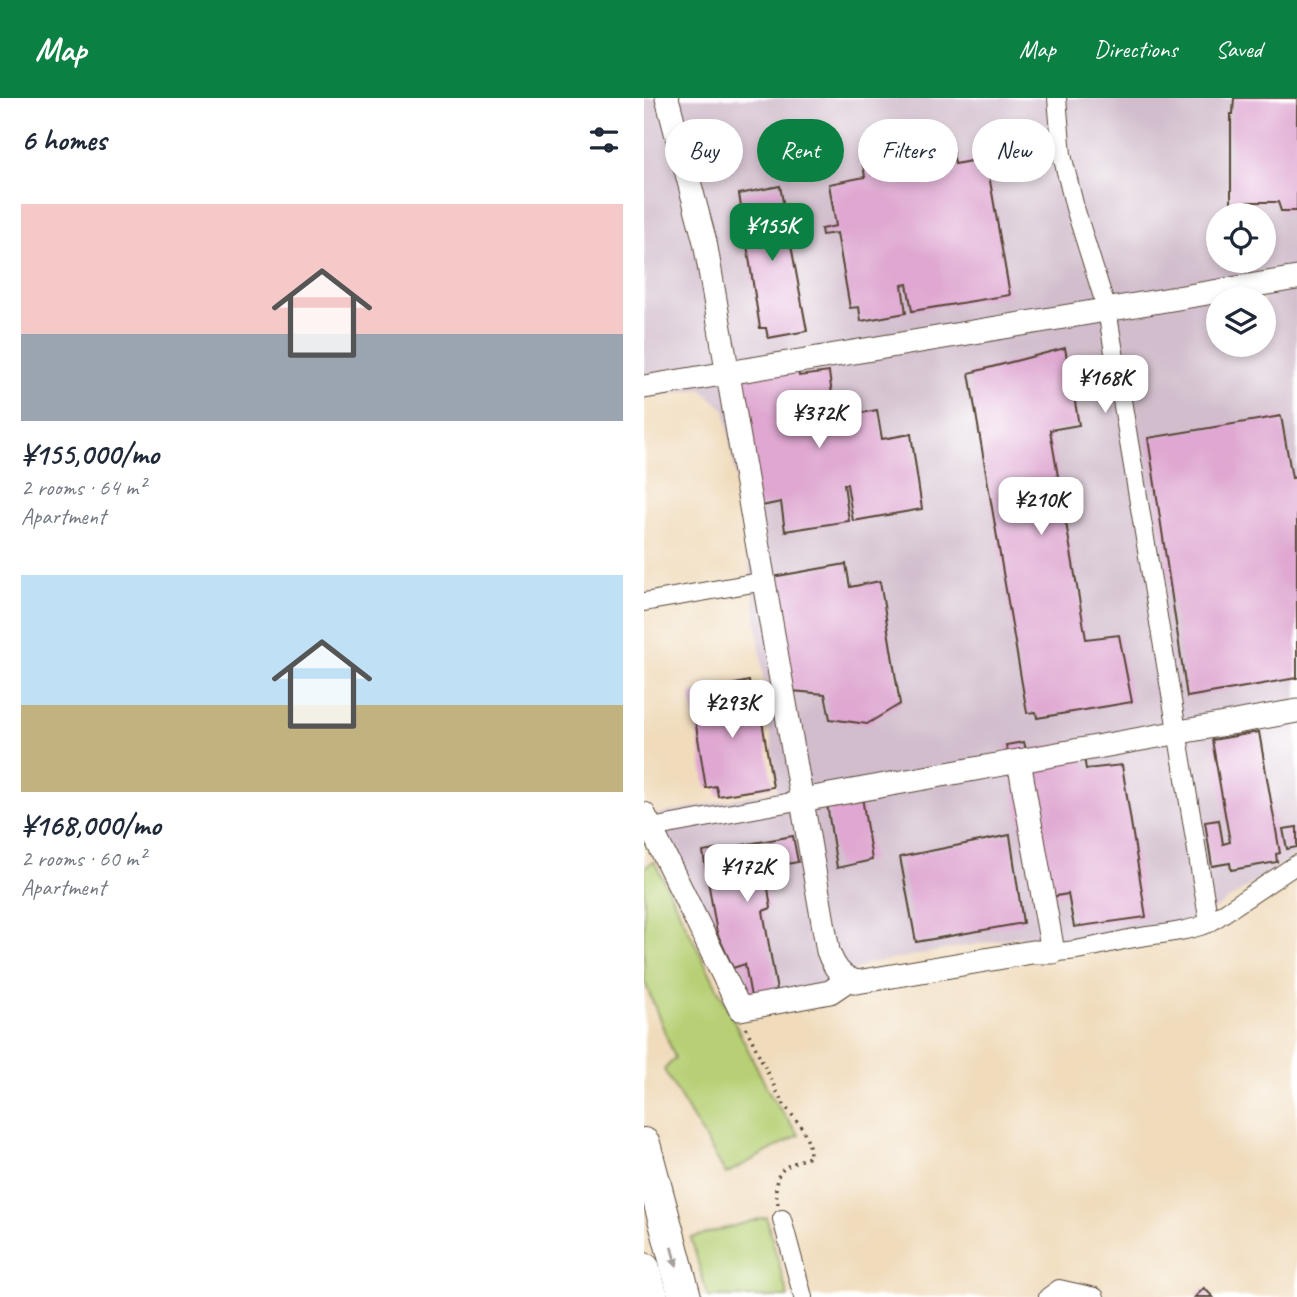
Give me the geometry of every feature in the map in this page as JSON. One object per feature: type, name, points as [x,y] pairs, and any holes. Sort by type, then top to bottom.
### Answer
[{"type":"highway","points":[[644,1144],[685,1297]]},
{"type":"highway","points":[[644,1269],[652,1297]]},
{"type":"street","points":[[667,98],[705,243],[828,951],[835,970],[848,980],[857,982],[1032,951],[1071,952],[1130,939],[1190,931],[1209,923],[1297,864]]},
{"type":"street","points":[[1057,98],[1062,155],[1075,208],[1107,310],[1209,923]]},
{"type":"street","points":[[644,387],[1297,278]]},
{"type":"street","points":[[644,602],[765,580]]},
{"type":"street","points":[[848,980],[830,992],[740,1009],[647,821],[802,800],[1297,711]]},
{"type":"street","points":[[1019,761],[1053,952]]},
{"type":"street","points":[[782,1219],[803,1297]]},
{"type":"street","points":[[1048,1297],[1059,1289],[1095,1297]]},
{"type":"path","points":[[740,1009],[744,1025],[780,1097],[810,1142],[810,1157],[789,1164],[777,1175],[774,1188],[782,1219]]},
{"type":"shaded area","points":[[644,98],[1297,98],[1297,854],[1190,925],[1076,944],[1017,937],[867,964],[822,990],[751,1003],[654,815],[777,790],[753,591],[725,410],[701,389],[644,398]]},
{"type":"green space","points":[[654,861],[772,1098],[799,1135],[726,1174],[664,1070],[675,1058],[644,980],[644,868]]},
{"type":"green space","points":[[766,1217],[788,1297],[708,1297],[691,1238]]},
{"type":"building","points":[[1234,98],[1297,98],[1297,211],[1281,211],[1278,202],[1231,203]]},
{"type":"building","points":[[972,161],[972,182],[990,182],[1010,295],[912,311],[907,284],[902,285],[906,313],[861,321],[859,307],[850,308],[837,233],[822,235],[821,229],[836,226],[829,184],[858,178],[858,182],[958,182],[958,163]]},
{"type":"building","points":[[780,186],[807,331],[768,338],[766,328],[760,328],[739,194]]},
{"type":"building","points":[[1065,348],[1069,369],[1073,368],[1077,390],[1073,391],[1079,425],[1050,430],[1086,639],[1119,635],[1132,702],[1037,718],[1036,712],[1027,713],[969,373]]},
{"type":"building","points":[[795,354],[799,376],[829,372],[835,418],[877,410],[882,439],[911,434],[922,509],[853,521],[847,484],[844,484],[849,521],[785,531],[781,502],[757,507],[731,366]]},
{"type":"building","points":[[1281,416],[1292,478],[1297,477],[1297,678],[1187,697],[1148,438]]},
{"type":"building","points":[[846,564],[850,587],[880,581],[900,704],[867,724],[830,719],[825,694],[792,691],[772,577]]},
{"type":"building","points":[[749,681],[752,698],[758,697],[773,787],[718,796],[716,786],[706,788],[691,694]]},
{"type":"building","points":[[1259,732],[1280,853],[1276,854],[1277,862],[1231,870],[1230,863],[1212,866],[1205,822],[1219,820],[1223,844],[1230,842],[1212,740]]},
{"type":"building","points":[[1081,740],[1086,769],[1122,765],[1146,917],[1074,927],[1068,894],[1033,900],[1006,745],[1024,742],[1026,750]]},
{"type":"building","points":[[862,797],[872,860],[837,868],[827,804]]},
{"type":"building","points":[[1297,827],[1297,847],[1287,849],[1283,829]]},
{"type":"building","points":[[1010,835],[1023,923],[916,942],[900,857]]},
{"type":"building","points":[[793,836],[798,862],[765,868],[771,908],[763,911],[777,991],[751,997],[745,964],[733,968],[717,933],[703,852]]},
{"type":"building","points":[[1204,1288],[1213,1297],[1195,1297]]}]
